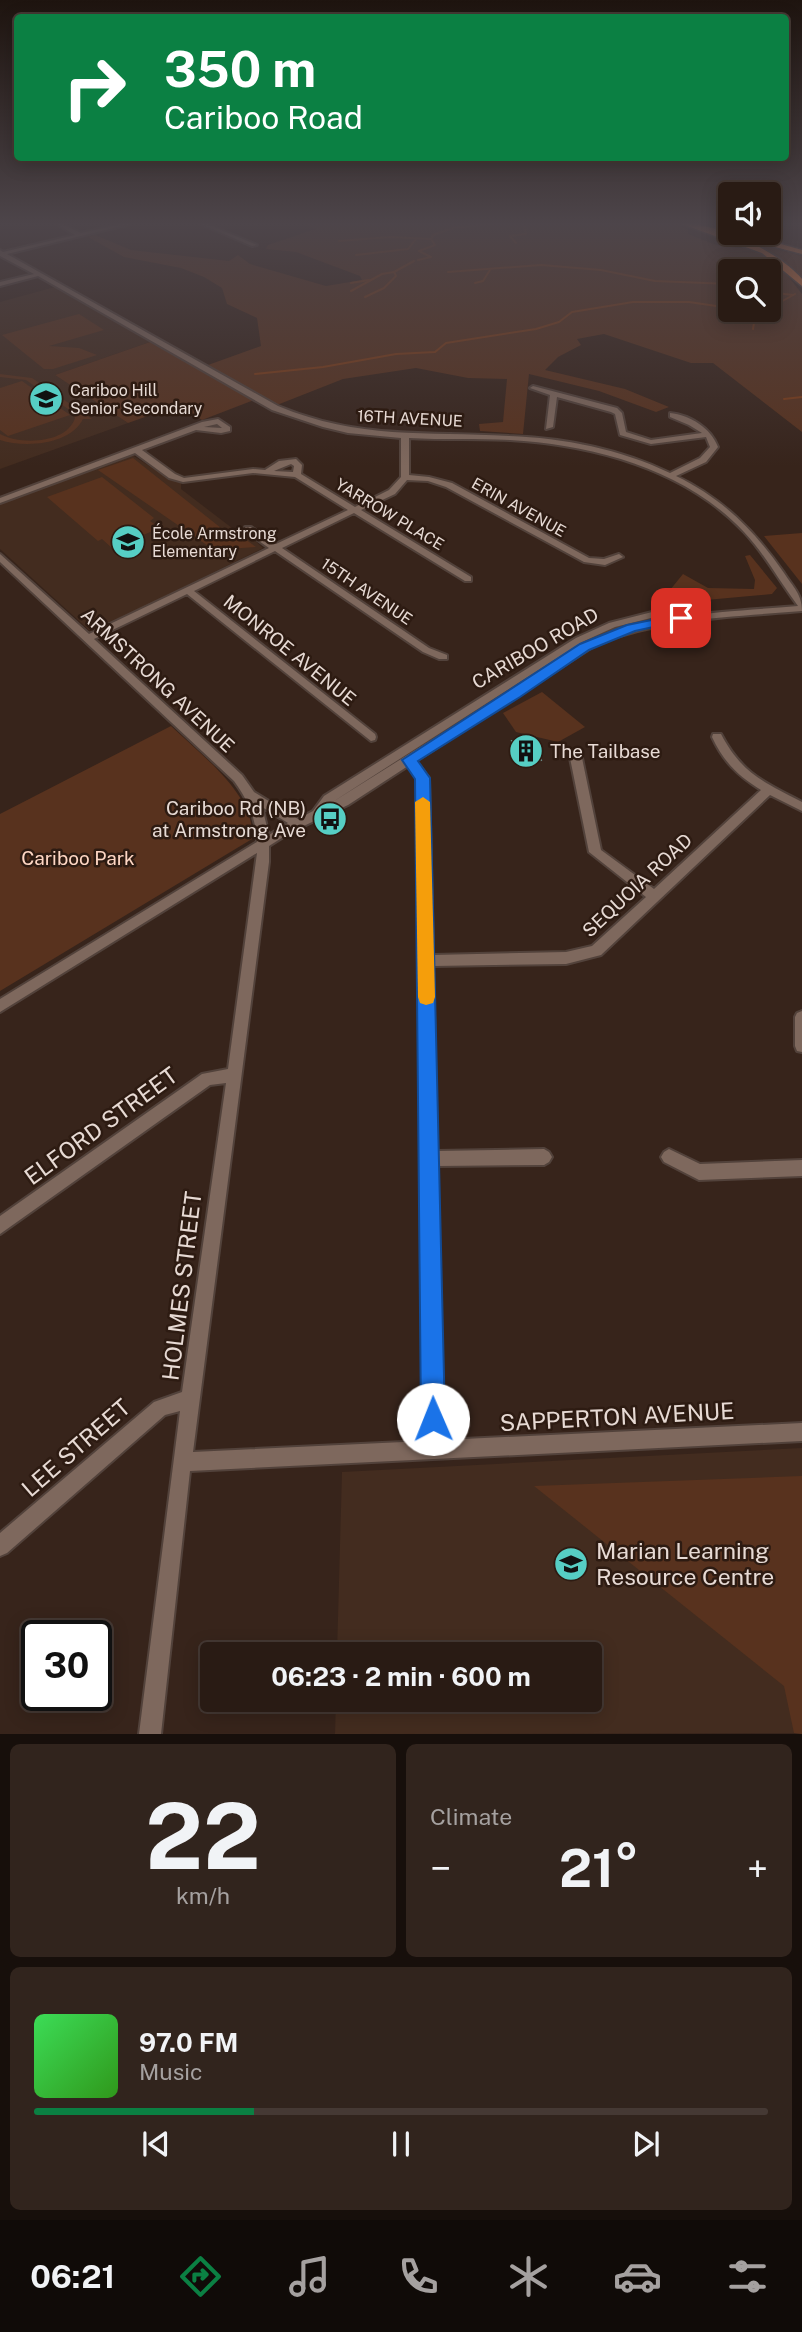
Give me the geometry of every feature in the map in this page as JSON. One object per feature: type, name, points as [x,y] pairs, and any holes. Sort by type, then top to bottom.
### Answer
[{"type":"street","name":"16TH AVENUE","points":[[94,305],[284,412],[346,430],[405,437],[495,437],[552,442],[611,455],[670,476],[706,496],[737,520],[755,539],[801,604]]},
{"type":"street","points":[[533,388],[614,410],[618,414],[623,433],[646,442],[708,435]]},
{"type":"street","points":[[549,428],[554,394]]},
{"type":"street","points":[[670,476],[708,457],[714,447],[708,435],[673,415]]},
{"type":"street","points":[[0,501],[196,428]]},
{"type":"street","points":[[88,638],[392,492],[405,477],[405,437]]},
{"type":"street","name":"YARROW PLACE","points":[[136,450],[172,477],[183,480],[238,472],[268,471],[297,475],[468,579]]},
{"type":"street","name":"YARROW PLACE","points":[[268,471],[282,463],[293,461],[298,465],[297,475]]},
{"type":"street","name":"ERIN AVENUE","points":[[405,477],[429,479],[449,485],[587,560],[605,562],[619,557]]},
{"type":"street","name":"15TH AVENUE","points":[[248,529],[426,650],[443,657]]},
{"type":"street","name":"ARMSTRONG AVENUE","points":[[2,561],[238,778],[251,794],[262,817],[264,844]]},
{"type":"street","name":"MONROE AVENUE","points":[[187,590],[371,737]]},
{"type":"street","name":"CARIBOO ROAD","points":[[0,1006],[264,844],[319,812],[331,809],[516,694],[585,647],[613,633],[681,618],[801,604]]},
{"type":"street","name":"CARIBOO ROAD","points":[[319,812],[328,799],[596,631],[663,612],[801,604]]},
{"type":"street","points":[[717,737],[725,756],[735,768],[802,807]]},
{"type":"street","points":[[576,758],[595,852],[654,896]]},
{"type":"street","points":[[409,760],[423,778],[434,1449]]},
{"type":"street","name":"SEQUOIA ROAD","points":[[426,961],[566,958],[587,955],[604,945],[769,789]]},
{"type":"street","points":[[251,794],[298,824]]},
{"type":"street","name":"HOLMES STREET","points":[[150,1734],[182,1462],[264,844]]},
{"type":"street","points":[[802,1017],[802,1046]]},
{"type":"street","name":"ELFORD STREET","points":[[0,1226],[207,1079],[233,1075]]},
{"type":"street","points":[[428,1159],[544,1157]]},
{"type":"street","points":[[668,1157],[699,1172],[802,1168]]},
{"type":"street","name":"LEE STREET","points":[[0,1546],[159,1408],[191,1398]]},
{"type":"street","name":"SAPPERTON AVENUE","points":[[182,1462],[802,1432]]},
{"type":"shaded area","name":"Cariboo Hill Senior Secondary","points":[[0,305],[86,305],[150,342],[55,375],[128,423],[0,469]]},
{"type":"shaded area","name":"École Armstrong Elementary","points":[[132,455],[181,483],[181,489],[232,528],[234,534],[252,538],[263,548],[98,629],[89,630],[0,549],[0,504]]},
{"type":"shaded area","name":"Marian Learning Resource Centre","points":[[802,1448],[802,1733],[335,1734],[336,1712],[602,1712],[602,1642],[337,1642],[342,1472]]},
{"type":"green space","points":[[229,305],[718,305],[718,322],[781,322],[781,305],[802,305],[802,432],[713,363],[691,363],[604,334],[577,339],[581,345],[558,357],[545,370],[625,389],[669,407],[656,412],[599,391],[529,374],[523,434],[480,431],[479,424],[503,422],[507,379],[468,378],[416,368],[343,379],[277,405],[208,365],[261,346],[257,318]]},
{"type":"green space","points":[[79,314],[104,330],[49,346],[79,348],[97,355],[53,369],[44,369],[2,335]]},
{"type":"green space","points":[[150,342],[254,400],[202,420],[179,405],[128,423],[55,375]]},
{"type":"green space","points":[[0,374],[32,378],[92,419],[83,419],[77,428],[68,434],[46,442],[22,444],[0,440],[0,434],[30,441],[53,437],[70,427],[75,418],[71,411],[26,380],[0,377]]},
{"type":"green space","points":[[22,381],[70,415],[8,436],[0,430],[0,388]]},
{"type":"green space","points":[[133,458],[231,536],[245,539],[256,547],[214,550],[98,470]]},
{"type":"green space","points":[[102,477],[154,518],[150,521],[160,528],[112,548],[102,539],[98,541],[47,497]]},
{"type":"green space","points":[[802,533],[802,584],[764,536]]},
{"type":"green space","points":[[750,555],[777,588],[772,594],[673,603],[661,601],[683,574],[708,588],[754,589],[755,580],[745,556]]},
{"type":"green space","points":[[542,692],[585,727],[558,742],[516,732],[503,713]]},
{"type":"green space","name":"Cariboo Park","points":[[171,726],[224,776],[236,791],[251,823],[252,839],[0,991],[0,814]]},
{"type":"green space","points":[[802,1476],[802,1734],[794,1733],[784,1686],[534,1486]]},
{"type":"building","name":"The Tailbase","points":[[512,741],[537,741],[541,760],[518,761]]},
{"type":"waterway","points":[[255,374],[323,367],[396,354],[435,352],[446,343],[536,329],[559,322],[572,312],[615,305]]},
{"type":"waterway","points":[[709,305],[718,306]]},
{"type":"waterway","points":[[753,329],[755,322]]},
{"type":"waterway","points":[[784,399],[802,397]]},
{"type":"slow traffic","points":[[423,802],[426,997]]},
{"type":"place","name":"Cariboo Hill Senior Secondary","points":[[46,399]]},
{"type":"place","name":"École Armstrong Elementary","points":[[128,542]]},
{"type":"place","name":"The Tailbase","points":[[526,751]]},
{"type":"place","name":"Cariboo Rd (NB) at Armstrong Ave","points":[[330,819]]},
{"type":"place","name":"Marian Learning Resource Centre","points":[[571,1564]]},
{"type":"route","points":[[433,1419],[423,778],[409,760],[516,694],[585,647],[613,633],[681,618]]}]
